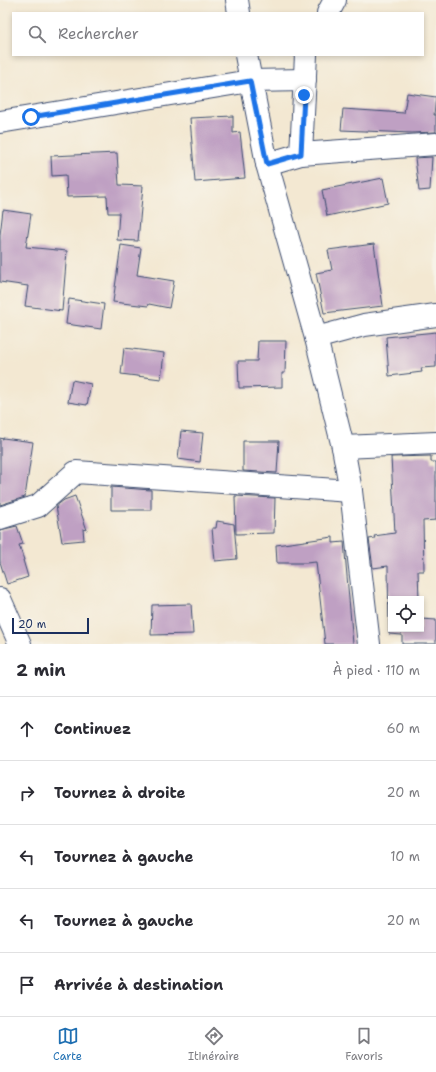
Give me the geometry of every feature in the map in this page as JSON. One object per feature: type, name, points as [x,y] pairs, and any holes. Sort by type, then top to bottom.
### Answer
[{"type":"street","points":[[237,0],[239,12]]},
{"type":"street","points":[[329,12],[335,0]]},
{"type":"street","points":[[246,56],[267,164],[316,338],[343,447],[351,491],[369,644]]},
{"type":"street","points":[[301,154],[306,56]]},
{"type":"street","points":[[0,122],[250,81],[305,80]]},
{"type":"street","points":[[267,164],[301,154],[436,144]]},
{"type":"street","points":[[316,338],[364,325],[436,315]]},
{"type":"street","points":[[343,447],[436,443]]},
{"type":"street","points":[[0,518],[38,506],[76,472],[351,491]]},
{"type":"street","points":[[0,599],[20,644]]},
{"type":"building","points":[[407,93],[436,97],[434,115],[436,115],[436,132],[412,133],[341,130],[343,109],[404,113]]},
{"type":"building","points":[[233,116],[233,133],[240,132],[245,178],[195,182],[190,118]]},
{"type":"building","points":[[117,153],[119,185],[143,186],[138,241],[117,240],[119,213],[108,213],[107,196],[67,197],[66,175],[52,176],[51,156]]},
{"type":"building","points":[[432,157],[430,190],[419,191],[415,158]]},
{"type":"building","points":[[383,178],[388,203],[327,216],[322,190]]},
{"type":"building","points":[[3,210],[31,214],[26,247],[67,251],[62,311],[25,306],[28,286],[0,282],[0,235]]},
{"type":"building","points":[[374,244],[383,306],[324,313],[316,273],[332,270],[328,250]]},
{"type":"building","points":[[121,245],[141,248],[137,275],[174,281],[169,308],[149,304],[148,306],[113,302]]},
{"type":"building","points":[[69,299],[104,304],[101,329],[66,324]]},
{"type":"building","points":[[436,332],[436,367],[421,368],[422,372],[389,376],[386,337]]},
{"type":"building","points":[[258,341],[286,341],[285,373],[282,373],[282,387],[239,388],[238,361],[257,361]]},
{"type":"building","points":[[124,348],[164,353],[161,379],[121,374]]},
{"type":"building","points":[[72,380],[91,384],[87,405],[68,402]]},
{"type":"building","points":[[181,431],[203,433],[200,462],[178,459]]},
{"type":"building","points":[[0,438],[33,442],[25,497],[0,505]]},
{"type":"building","points":[[243,441],[279,441],[277,473],[243,471]]},
{"type":"building","points":[[431,456],[431,462],[436,462],[436,520],[423,521],[424,571],[418,571],[419,596],[388,596],[388,566],[373,568],[369,539],[375,538],[374,536],[395,533],[391,457]]},
{"type":"building","points":[[111,487],[151,490],[151,510],[111,510]]},
{"type":"building","points":[[75,496],[87,530],[83,529],[84,540],[62,542],[56,506],[64,500]]},
{"type":"building","points":[[235,496],[275,498],[274,533],[236,534]]},
{"type":"building","points":[[217,521],[234,524],[237,559],[215,561],[212,528],[216,528]]},
{"type":"building","points":[[17,526],[23,544],[19,545],[28,577],[7,584],[0,562],[0,530]]},
{"type":"building","points":[[333,537],[333,543],[344,542],[353,644],[325,644],[316,562],[277,563],[276,545]]},
{"type":"building","points":[[191,604],[193,634],[151,635],[152,605]]},
{"type":"building","points":[[424,619],[436,620],[436,644],[402,644],[402,635],[389,634],[389,632],[424,632]]},
{"type":"route","points":[[31,117],[250,81],[267,164],[301,154],[304,95]]}]
